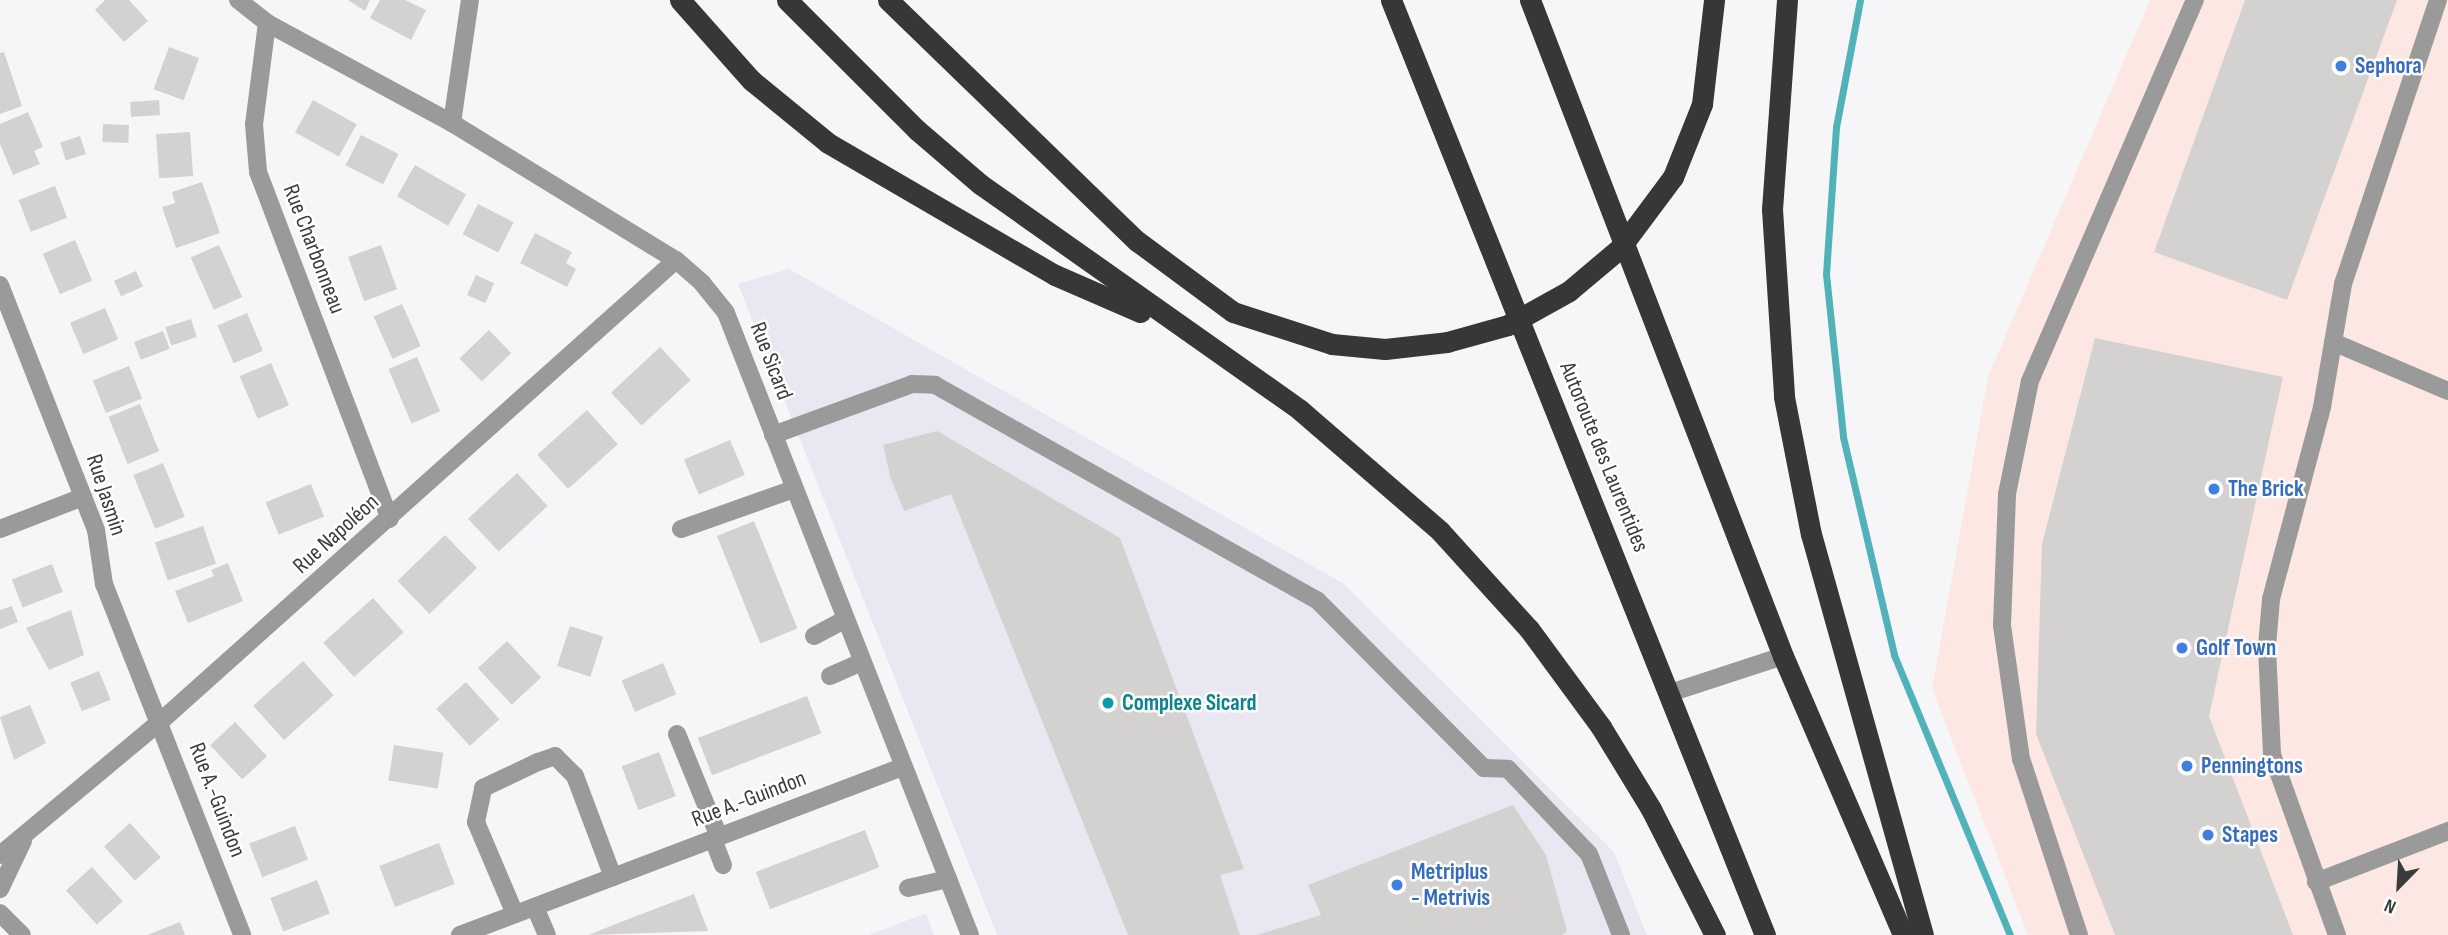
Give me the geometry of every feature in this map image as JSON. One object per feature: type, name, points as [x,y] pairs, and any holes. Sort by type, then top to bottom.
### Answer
[{"type":"highway","points":[[680,0],[751,80],[848,156],[1055,275],[1193,335]]},
{"type":"highway","points":[[787,0],[947,157],[1050,238],[1193,335],[1380,474],[1498,593],[1601,727],[1651,809],[1715,935]]},
{"type":"highway","points":[[888,0],[1138,241],[1233,312],[1332,344],[1385,349],[1447,342],[1508,325],[1577,286],[1634,232],[1673,177],[1702,104],[1711,5]]},
{"type":"highway","points":[[1376,0],[1436,113]]},
{"type":"highway","name":"Autoroute des Laurentides","points":[[1391,0],[1765,935]]},
{"type":"highway","points":[[1530,0],[1783,656],[1903,935]]},
{"type":"highway","points":[[1787,0],[1772,209],[1784,397],[1811,534],[1923,935]]},
{"type":"street","points":[[238,0],[267,23]]},
{"type":"street","points":[[452,123],[470,0]]},
{"type":"street","points":[[2079,935],[2021,759],[2002,625],[2007,494],[2030,381],[2195,0]]},
{"type":"street","points":[[2337,935],[2272,754],[2266,646],[2272,599],[2333,342],[2343,284],[2438,0]]},
{"type":"street","name":"Rue Sicard","points":[[267,23],[452,123],[676,260],[726,313],[844,620],[970,935]]},
{"type":"street","name":"Rue Charbonneau","points":[[267,23],[254,124],[258,172],[390,519]]},
{"type":"street","name":"Rue Napoléon","points":[[0,855],[24,838],[162,721],[676,260]]},
{"type":"street","name":"Rue Jasmin","points":[[0,285],[96,530],[104,584],[162,721]]},
{"type":"street","points":[[2333,342],[2448,391]]},
{"type":"street","points":[[773,435],[912,384],[935,385],[1317,600],[1484,768],[1507,769],[1589,854],[1621,935]]},
{"type":"street","points":[[681,529],[794,489]]},
{"type":"street","points":[[0,529],[83,497]]},
{"type":"street","points":[[814,636],[844,620]]},
{"type":"street","points":[[1670,694],[1783,656]]},
{"type":"street","points":[[830,676],[861,662]]},
{"type":"street","name":"Rue A.-Guindon","points":[[162,721],[241,935]]},
{"type":"street","points":[[677,734],[716,838],[723,865]]},
{"type":"street","points":[[515,914],[476,822],[483,788],[555,755],[575,775],[613,877]]},
{"type":"street","name":"Rue A.-Guindon","points":[[460,935],[902,767]]},
{"type":"street","points":[[2316,882],[2448,831]]},
{"type":"street","name":"Rue Napoléon","points":[[0,889],[24,838]]},
{"type":"street","points":[[908,888],[948,879]]},
{"type":"street","points":[[535,907],[547,935]]},
{"type":"street","points":[[0,912],[22,935]]},
{"type":"shaded area","points":[[2150,0],[2448,0],[2448,935],[2028,935],[1932,689],[1988,377]]},
{"type":"shaded area","points":[[789,269],[1344,584],[1614,852],[1647,935],[997,935],[738,284]]},
{"type":"shaded area","points":[[926,913],[934,935],[869,935]]},
{"type":"building","points":[[105,0],[129,0],[148,21],[124,42],[95,10]]},
{"type":"building","points":[[348,0],[370,0],[365,11]]},
{"type":"building","points":[[380,0],[405,0],[426,10],[411,40],[370,18]]},
{"type":"building","points":[[2245,0],[2397,0],[2287,300],[2154,252]]},
{"type":"building","points":[[169,47],[199,58],[184,100],[154,89]]},
{"type":"building","points":[[4,52],[22,106],[0,114],[0,53]]},
{"type":"building","points":[[159,100],[160,115],[131,117],[130,102]]},
{"type":"building","points":[[313,100],[357,124],[339,157],[295,132]]},
{"type":"building","points":[[28,112],[43,147],[34,151],[40,164],[13,175],[0,144],[0,124]]},
{"type":"building","points":[[103,124],[129,125],[128,143],[102,142]]},
{"type":"building","points":[[190,132],[193,176],[159,178],[156,134]]},
{"type":"building","points":[[361,135],[398,154],[383,184],[346,165]]},
{"type":"building","points":[[80,136],[86,154],[66,161],[60,142]]},
{"type":"building","points":[[415,165],[466,194],[448,226],[397,196]]},
{"type":"building","points":[[202,182],[220,233],[176,248],[162,207],[175,203],[172,192]]},
{"type":"building","points":[[55,186],[67,218],[31,232],[19,200]]},
{"type":"building","points":[[478,204],[514,222],[498,252],[463,234]]},
{"type":"building","points":[[535,233],[572,252],[566,263],[576,269],[567,287],[520,263]]},
{"type":"building","points":[[75,240],[92,281],[60,294],[43,254]]},
{"type":"building","points":[[219,245],[242,297],[214,310],[191,258]]},
{"type":"building","points":[[381,245],[397,289],[364,301],[348,257]]},
{"type":"building","points":[[136,271],[143,287],[121,296],[114,281]]},
{"type":"building","points":[[476,275],[494,283],[485,303],[467,295]]},
{"type":"building","points":[[402,304],[421,346],[392,359],[374,317]]},
{"type":"building","points":[[105,308],[118,339],[83,354],[70,323]]},
{"type":"building","points":[[247,313],[263,351],[234,363],[218,326]]},
{"type":"building","points":[[191,319],[197,337],[171,345],[165,327]]},
{"type":"building","points":[[489,330],[511,353],[482,381],[460,358]]},
{"type":"building","points":[[163,331],[170,349],[141,360],[134,342]]},
{"type":"building","points":[[2095,338],[2283,377],[2209,716],[2293,935],[2115,935],[2036,734],[2042,544]]},
{"type":"building","points":[[660,347],[691,380],[642,426],[611,393]]},
{"type":"building","points":[[417,357],[440,411],[412,423],[388,369]]},
{"type":"building","points":[[271,363],[289,405],[258,419],[240,376]]},
{"type":"building","points":[[129,366],[142,398],[106,413],[93,381]]},
{"type":"building","points":[[140,404],[159,451],[128,464],[108,417]]},
{"type":"building","points":[[587,410],[618,444],[568,489],[537,455]]},
{"type":"building","name":"Complexe Sicard","points":[[937,431],[1120,538],[1244,869],[1220,875],[1240,935],[1128,935],[951,494],[904,511],[890,476],[883,445]]},
{"type":"building","points":[[730,440],[745,475],[699,495],[684,460]]},
{"type":"building","points":[[163,463],[185,517],[155,529],[133,475]]},
{"type":"building","points":[[517,473],[548,506],[499,552],[468,519]]},
{"type":"building","points":[[311,484],[324,516],[279,535],[266,502]]},
{"type":"building","points":[[754,521],[797,629],[760,644],[717,536]]},
{"type":"building","points":[[203,526],[216,564],[168,580],[155,543]]},
{"type":"building","points":[[445,535],[477,568],[429,614],[398,581]]},
{"type":"building","points":[[228,563],[243,601],[188,623],[175,591],[214,576],[211,570]]},
{"type":"building","points":[[52,564],[63,592],[23,607],[12,579]]},
{"type":"building","points":[[373,598],[404,632],[354,677],[323,643]]},
{"type":"building","points":[[12,606],[18,622],[0,629],[0,610]]},
{"type":"building","points":[[71,610],[84,655],[49,670],[26,628]]},
{"type":"building","points":[[570,626],[603,637],[590,677],[557,666]]},
{"type":"building","points":[[507,641],[541,678],[512,705],[478,668]]},
{"type":"building","points":[[303,661],[334,695],[284,740],[253,706]]},
{"type":"building","points":[[663,663],[676,694],[635,712],[622,681]]},
{"type":"building","points":[[99,671],[111,700],[82,711],[70,683]]},
{"type":"building","points":[[466,682],[499,719],[470,746],[436,709]]},
{"type":"building","points":[[807,696],[821,733],[712,775],[698,738]]},
{"type":"building","points":[[30,705],[46,743],[14,760],[0,717]]},
{"type":"building","points":[[235,722],[267,756],[242,780],[210,745]]},
{"type":"building","points":[[394,745],[443,753],[438,788],[388,781]]},
{"type":"building","points":[[659,752],[676,796],[639,810],[622,766]]},
{"type":"building","points":[[1513,805],[1546,855],[1567,931],[1562,935],[1257,935],[1321,915],[1308,885]]},
{"type":"building","points":[[130,823],[161,857],[135,881],[104,846]]},
{"type":"building","points":[[295,826],[308,860],[262,877],[249,844]]},
{"type":"building","points":[[865,830],[879,867],[770,909],[756,872]]},
{"type":"building","points":[[439,843],[455,884],[395,907],[379,866]]},
{"type":"building","points":[[92,867],[123,901],[97,925],[66,890]]},
{"type":"building","points":[[317,880],[330,914],[283,932],[270,898]]},
{"type":"building","points":[[694,894],[708,931],[589,935],[613,925]]},
{"type":"building","points":[[180,922],[185,935],[147,935]]},
{"type":"waterway","points":[[1860,0],[1836,127],[1826,274],[1843,437],[1894,655],[2010,935]]},
{"type":"place","name":"Sephora","points":[[2341,66]]},
{"type":"place","name":"The Brick","points":[[2214,489]]},
{"type":"place","name":"Golf Town","points":[[2182,648]]},
{"type":"place","name":"Complexe Sicard","points":[[1108,703]]},
{"type":"place","name":"Penningtons","points":[[2187,766]]},
{"type":"place","name":"Stapes","points":[[2208,835]]},
{"type":"place","name":"Metriplus - Metrivis","points":[[1397,885]]}]
